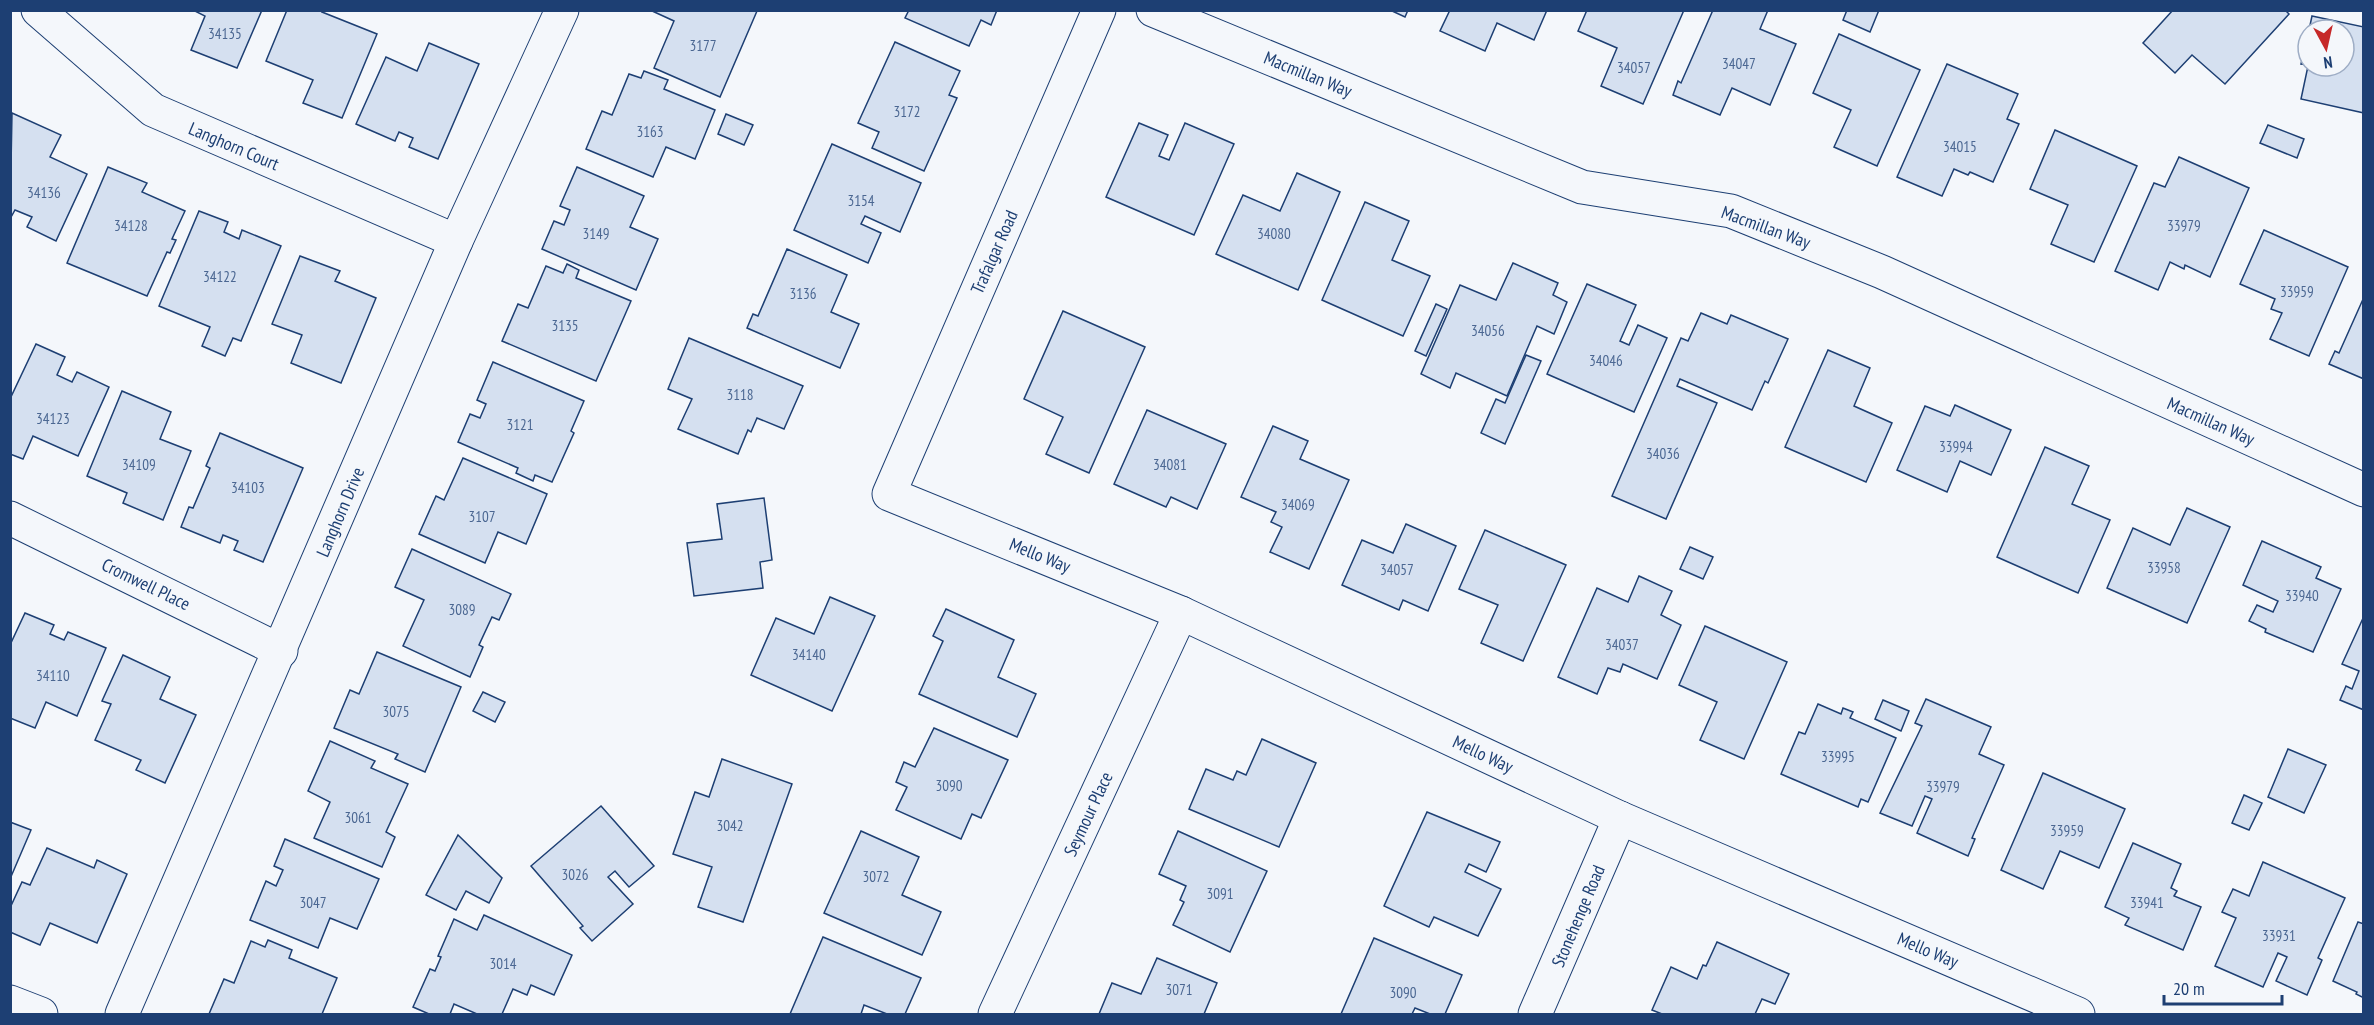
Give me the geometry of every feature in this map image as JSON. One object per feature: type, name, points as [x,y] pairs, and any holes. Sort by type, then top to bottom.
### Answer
[{"type":"street","name":"Langhorn Court","points":[[38,10],[153,110],[456,241]]},
{"type":"street","name":"Langhorn Drive","points":[[122,1014],[456,241],[562,10]]},
{"type":"street","name":"Trafalgar Road","points":[[888,494],[1099,10]]},
{"type":"street","name":"Macmillan Way","points":[[1153,10],[1582,187],[1731,211],[1882,272],[2364,490]]},
{"type":"street","name":"Mello Way","points":[[888,494],[1181,613],[1620,818],[2078,1014]]},
{"type":"street","name":"Cromwell Place","points":[[10,518],[280,651]]},
{"type":"street","name":"Seymour Place","points":[[995,1014],[1181,613]]},
{"type":"street","name":"Stonehenge Road","points":[[1535,1014],[1620,818]]},
{"type":"street","points":[[10,1002],[41,1014]]},
{"type":"building","points":[[193,10],[262,10],[237,68],[191,50],[205,16]]},
{"type":"building","points":[[287,10],[323,10],[322,12],[377,34],[342,118],[303,103],[313,80],[266,61]]},
{"type":"building","points":[[650,10],[757,11],[720,97],[654,68],[674,21]]},
{"type":"building","points":[[909,10],[997,10],[991,25],[981,20],[969,46],[905,18]]},
{"type":"building","points":[[1390,10],[1408,10],[1405,17]]},
{"type":"building","points":[[1450,10],[1547,10],[1534,40],[1497,23],[1485,51],[1440,31]]},
{"type":"building","points":[[1587,10],[1684,10],[1643,104],[1601,86],[1617,48],[1578,31]]},
{"type":"building","points":[[1713,10],[1768,10],[1760,29],[1796,44],[1770,105],[1732,88],[1720,115],[1673,95],[1678,81],[1681,83]]},
{"type":"building","points":[[1847,10],[1879,10],[1870,32],[1843,20]]},
{"type":"building","points":[[2173,10],[2285,10],[2289,14],[2225,84],[2192,55],[2175,73],[2143,43]]},
{"type":"building","points":[[2356,25],[2364,27],[2364,113],[2301,99],[2305,78],[2356,78]]},
{"type":"building","points":[[1839,34],[1920,70],[1877,166],[1834,147],[1851,110],[1813,93]]},
{"type":"building","points":[[895,42],[960,71],[949,95],[957,98],[924,171],[872,148],[879,132],[858,123]]},
{"type":"building","points":[[429,43],[479,64],[438,159],[409,147],[413,138],[399,132],[395,141],[356,124],[386,57],[417,71]]},
{"type":"building","points":[[1947,64],[2018,94],[2007,119],[2019,124],[1993,182],[1970,172],[1968,175],[1954,169],[1942,196],[1897,177]]},
{"type":"building","points":[[644,71],[668,80],[664,89],[715,110],[695,159],[666,147],[653,177],[586,149],[602,111],[612,115],[629,74],[641,78]]},
{"type":"building","points":[[12,113],[61,135],[50,157],[87,174],[56,241],[27,227],[32,217],[15,210],[10,219]]},
{"type":"building","points":[[726,114],[753,125],[744,145],[718,134]]},
{"type":"building","points":[[1139,123],[1168,135],[1159,156],[1169,160],[1185,123],[1234,144],[1194,235],[1106,197]]},
{"type":"building","points":[[2268,125],[2304,139],[2297,158],[2260,143]]},
{"type":"building","points":[[2055,130],[2137,166],[2094,262],[2051,244],[2068,205],[2030,189]]},
{"type":"building","points":[[832,144],[921,183],[900,232],[865,216],[861,224],[881,233],[868,263],[794,230]]},
{"type":"building","points":[[2179,157],[2249,188],[2210,277],[2185,265],[2184,269],[2170,262],[2158,290],[2115,271],[2154,183],[2165,187]]},
{"type":"building","points":[[108,167],[147,183],[142,192],[185,211],[172,239],[176,240],[170,253],[167,252],[147,296],[67,263]]},
{"type":"building","points":[[577,167],[644,196],[630,227],[658,239],[636,290],[542,249],[554,221],[564,225],[570,210],[560,206]]},
{"type":"building","points":[[1297,173],[1340,192],[1298,290],[1216,254],[1243,195],[1280,211]]},
{"type":"building","points":[[1365,202],[1409,221],[1392,260],[1430,276],[1403,336],[1322,300]]},
{"type":"building","points":[[199,211],[228,222],[224,232],[239,239],[242,230],[281,246],[241,341],[233,338],[225,356],[202,346],[210,327],[159,306]]},
{"type":"building","points":[[2264,230],[2348,267],[2309,356],[2270,339],[2282,313],[2271,309],[2275,299],[2240,284]]},
{"type":"building","points":[[787,249],[847,275],[831,312],[859,324],[840,368],[747,328],[753,314],[758,316]]},
{"type":"building","points":[[300,256],[340,271],[335,281],[376,298],[341,383],[291,363],[302,335],[272,324]]},
{"type":"building","points":[[1513,263],[1558,283],[1553,295],[1567,302],[1554,334],[1537,326],[1507,396],[1456,373],[1450,388],[1421,374],[1460,285],[1496,300]]},
{"type":"building","points":[[567,264],[579,270],[576,278],[631,301],[596,381],[502,341],[518,304],[528,308],[546,266],[563,273]]},
{"type":"building","points":[[1587,284],[1636,305],[1620,341],[1629,345],[1638,325],[1667,338],[1634,412],[1547,374]]},
{"type":"building","points":[[2364,297],[2364,379],[2329,364],[2335,351],[2339,353]]},
{"type":"building","points":[[1436,304],[1447,309],[1426,356],[1415,351]]},
{"type":"building","points":[[1063,311],[1145,347],[1089,473],[1046,454],[1063,417],[1024,399]]},
{"type":"building","points":[[1701,313],[1727,324],[1731,315],[1788,339],[1768,383],[1765,381],[1752,410],[1680,379],[1677,386],[1717,403],[1666,519],[1612,496],[1681,338],[1688,341]]},
{"type":"building","points":[[689,338],[803,386],[784,429],[757,418],[751,432],[748,430],[738,454],[678,429],[692,399],[668,389]]},
{"type":"building","points":[[36,344],[65,357],[57,375],[72,382],[77,372],[109,387],[78,456],[33,436],[23,459],[10,454],[10,399]]},
{"type":"building","points":[[1828,350],[1870,368],[1854,406],[1892,423],[1866,482],[1785,447]]},
{"type":"building","points":[[1526,355],[1541,361],[1505,444],[1481,433],[1496,399],[1505,403]]},
{"type":"building","points":[[493,362],[584,401],[571,431],[574,433],[552,482],[535,475],[533,481],[516,473],[518,468],[458,442],[470,414],[480,418],[486,404],[477,400]]},
{"type":"building","points":[[122,391],[171,412],[160,439],[191,451],[163,520],[123,503],[127,493],[87,476]]},
{"type":"building","points":[[1955,405],[2011,430],[1991,475],[1960,461],[1947,492],[1897,470],[1925,406],[1950,416]]},
{"type":"building","points":[[1147,410],[1226,444],[1197,509],[1171,497],[1166,507],[1114,484]]},
{"type":"building","points":[[1273,426],[1308,441],[1300,459],[1349,480],[1309,569],[1270,552],[1282,527],[1271,522],[1276,512],[1241,497]]},
{"type":"building","points":[[220,433],[303,468],[263,562],[234,550],[238,541],[223,535],[220,543],[181,527],[189,507],[193,508],[210,468],[206,466]]},
{"type":"building","points":[[2045,447],[2089,466],[2072,504],[2110,520],[2078,593],[1997,557]]},
{"type":"building","points":[[463,458],[547,494],[526,544],[498,532],[485,563],[419,534],[436,496],[444,500]]},
{"type":"building","points":[[764,498],[772,560],[760,562],[763,588],[694,596],[687,543],[722,539],[717,504]]},
{"type":"building","points":[[2187,508],[2230,527],[2187,623],[2107,588],[2133,528],[2170,545]]},
{"type":"building","points":[[1406,524],[1456,546],[1428,611],[1403,600],[1399,610],[1342,585],[1362,540],[1393,553]]},
{"type":"building","points":[[1485,530],[1566,565],[1523,661],[1481,643],[1498,605],[1459,589]]},
{"type":"building","points":[[2262,541],[2321,567],[2316,578],[2341,589],[2313,652],[2265,632],[2266,629],[2249,621],[2257,605],[2273,612],[2278,601],[2243,585]]},
{"type":"building","points":[[1690,547],[1713,557],[1703,579],[1680,569]]},
{"type":"building","points":[[412,549],[511,594],[499,620],[492,617],[479,645],[483,647],[470,677],[403,646],[424,600],[395,587]]},
{"type":"building","points":[[1639,576],[1672,591],[1661,615],[1681,625],[1657,679],[1623,664],[1620,672],[1608,668],[1597,694],[1558,677],[1597,588],[1628,602]]},
{"type":"building","points":[[830,597],[875,616],[832,711],[751,675],[776,618],[814,634]]},
{"type":"building","points":[[946,609],[1014,640],[998,677],[1036,694],[1017,737],[919,694],[943,641],[933,636]]},
{"type":"building","points":[[25,613],[54,625],[50,634],[64,640],[68,632],[106,648],[77,716],[46,702],[35,728],[10,718],[10,645]]},
{"type":"building","points":[[2364,616],[2364,710],[2340,700],[2346,686],[2352,689],[2359,671],[2342,664]]},
{"type":"building","points":[[1705,626],[1787,662],[1744,759],[1700,740],[1717,702],[1679,685]]},
{"type":"building","points":[[377,652],[461,687],[425,772],[395,759],[398,754],[334,728],[350,690],[359,694]]},
{"type":"building","points":[[123,655],[170,677],[160,699],[196,715],[165,783],[136,770],[141,760],[95,740],[111,704],[102,701]]},
{"type":"building","points":[[483,692],[505,702],[495,722],[473,711]]},
{"type":"building","points":[[1926,699],[1991,727],[1979,754],[2004,765],[1972,838],[1975,839],[1968,856],[1917,833],[1932,799],[1925,796],[1912,826],[1880,813],[1922,726],[1915,723]]},
{"type":"building","points":[[1883,700],[1909,711],[1901,731],[1875,719]]},
{"type":"building","points":[[1818,704],[1841,714],[1843,708],[1853,712],[1850,718],[1896,738],[1868,802],[1861,799],[1858,807],[1781,774],[1799,732],[1805,734]]},
{"type":"building","points":[[934,728],[1008,760],[981,818],[972,814],[961,839],[896,810],[907,787],[896,782],[904,762],[915,767]]},
{"type":"building","points":[[1262,739],[1316,763],[1279,847],[1189,809],[1206,769],[1233,780],[1237,771],[1246,775]]},
{"type":"building","points":[[330,741],[375,761],[371,768],[408,784],[386,832],[395,837],[382,867],[314,838],[330,802],[308,791]]},
{"type":"building","points":[[2288,749],[2326,765],[2304,813],[2268,797]]},
{"type":"building","points":[[722,759],[792,784],[743,922],[698,907],[712,867],[673,854],[695,792],[709,797]]},
{"type":"building","points":[[2043,773],[2125,809],[2099,868],[2060,851],[2043,889],[2001,870]]},
{"type":"building","points":[[2244,795],[2262,803],[2249,830],[2232,823]]},
{"type":"building","points":[[601,806],[654,866],[629,887],[615,871],[608,877],[633,904],[592,941],[580,928],[583,926],[531,866]]},
{"type":"building","points":[[1427,812],[1500,842],[1486,872],[1469,864],[1465,872],[1501,889],[1478,936],[1434,917],[1429,927],[1384,906]]},
{"type":"building","points":[[10,822],[31,830],[10,879]]},
{"type":"building","points":[[861,831],[919,857],[902,895],[941,912],[922,955],[824,913]]},
{"type":"building","points":[[1178,831],[1267,871],[1230,952],[1173,925],[1184,902],[1180,900],[1186,886],[1159,874]]},
{"type":"building","points":[[458,835],[502,878],[489,903],[466,891],[456,910],[426,895]]},
{"type":"building","points":[[285,839],[379,879],[357,929],[330,918],[318,948],[250,920],[266,881],[276,886],[283,870],[274,866]]},
{"type":"building","points":[[2133,843],[2181,864],[2171,888],[2177,891],[2174,896],[2201,907],[2183,950],[2125,925],[2129,918],[2105,907]]},
{"type":"building","points":[[47,848],[94,868],[97,860],[127,874],[97,943],[50,923],[40,945],[10,932],[10,908],[22,882],[30,885]]},
{"type":"building","points":[[2263,862],[2345,898],[2318,958],[2322,960],[2307,995],[2276,981],[2287,957],[2278,953],[2263,987],[2215,966],[2236,918],[2222,912],[2233,889],[2249,896]]},
{"type":"building","points":[[484,915],[572,955],[554,995],[531,985],[527,995],[513,989],[502,1014],[477,1014],[454,1004],[450,1014],[429,1014],[413,1007],[430,969],[435,971],[441,957],[438,956],[454,919],[477,930]]},
{"type":"building","points":[[2358,922],[2364,924],[2364,998],[2356,994],[2357,992],[2333,981]]},
{"type":"building","points":[[823,937],[921,978],[905,1014],[887,1014],[864,1005],[861,1014],[790,1014]]},
{"type":"building","points":[[1374,938],[1462,975],[1445,1014],[1430,1014],[1415,1008],[1412,1014],[1341,1014]]},
{"type":"building","points":[[268,940],[292,950],[289,958],[337,978],[322,1014],[209,1014],[224,979],[234,983],[251,941],[265,947]]},
{"type":"building","points":[[1717,942],[1789,974],[1775,1004],[1762,999],[1755,1014],[1662,1014],[1652,1010],[1671,967],[1697,979]]},
{"type":"building","points":[[1157,958],[1217,983],[1204,1014],[1099,1014],[1112,983],[1141,994]]}]
